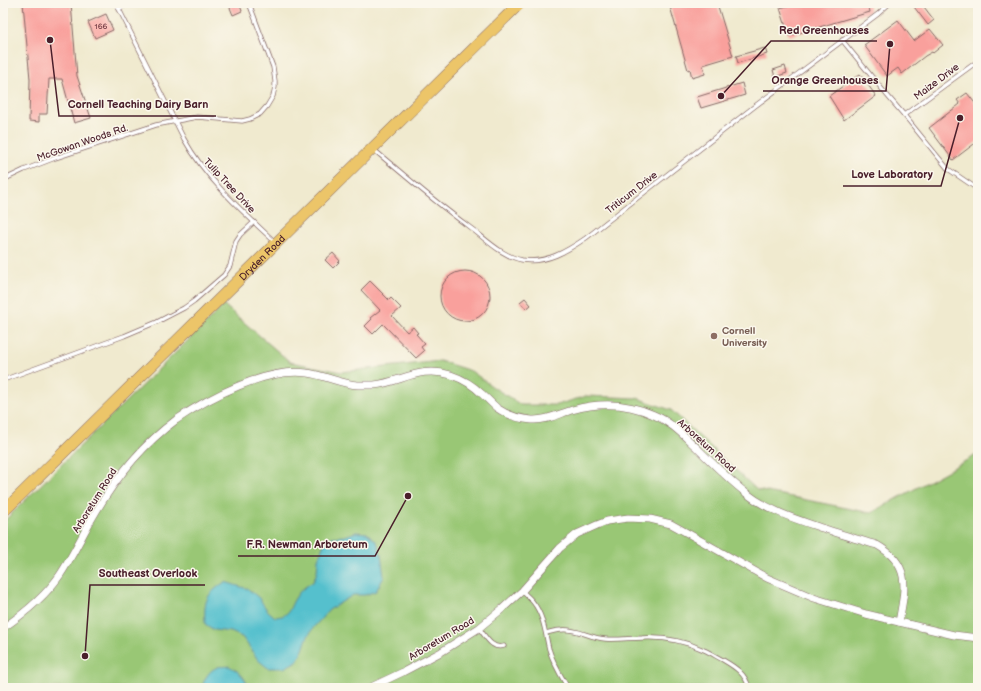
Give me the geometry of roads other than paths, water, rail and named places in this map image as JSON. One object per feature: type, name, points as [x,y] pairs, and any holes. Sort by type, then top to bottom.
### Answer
[{"type":"main road","name":"Dryden Road","points":[[3,512],[520,3]]},
{"type":"street","name":"Arboretum Road","points":[[3,628],[33,606],[60,575],[93,516],[113,485],[131,461],[152,440],[175,421],[200,405],[227,391],[261,378],[282,373],[296,372],[315,374],[358,385],[376,384],[412,374],[426,372],[449,374],[463,379],[506,414],[532,420],[545,419],[586,406],[597,405],[620,405],[632,407],[654,415],[679,431],[735,484],[762,504],[794,519],[878,545],[886,550],[899,564],[905,582],[899,622]]},
{"type":"street","name":"Arboretum Road","points":[[369,688],[441,652],[479,628],[522,591],[560,548],[577,534],[607,521],[628,518],[650,519],[671,524],[767,578],[814,598],[866,614],[954,635],[978,638]]},
{"type":"lane","name":"Tulip Tree Drive","points":[[116,3],[175,121],[199,164],[222,190],[276,243]]},
{"type":"lane","points":[[119,9],[128,3]]},
{"type":"lane","name":"McGowan Woods Rd.","points":[[3,180],[55,158],[156,125],[197,117],[242,121],[260,114],[273,96],[275,74],[249,3]]},
{"type":"lane","name":"Triticum Drive","points":[[372,148],[452,214],[502,251],[522,260],[542,260],[565,252],[586,238],[890,3]]},
{"type":"lane","points":[[842,40],[948,169],[976,188],[978,191]]},
{"type":"lane","name":"Maize Drive","points":[[904,115],[978,61]]},
{"type":"lane","points":[[3,380],[124,336],[157,322],[184,308],[224,275],[230,266],[236,240],[254,222]]},
{"type":"lane","points":[[522,591],[533,602],[540,613],[551,655],[568,688]]},
{"type":"lane","points":[[479,628],[492,644],[499,647],[504,646]]},
{"type":"lane","points":[[546,633],[569,630],[603,639],[658,638],[689,644],[703,649],[735,667],[745,678],[748,688]]},
{"type":"water","points":[[356,532],[367,533],[377,542],[381,555],[384,577],[376,591],[365,595],[353,595],[329,610],[313,628],[297,661],[284,668],[268,668],[258,660],[242,637],[231,632],[214,630],[205,624],[207,599],[213,591],[225,582],[248,589],[259,598],[267,610],[275,617],[284,615],[289,611],[299,592],[313,582],[317,572],[318,559],[324,544],[332,537],[345,536]]},
{"type":"water","points":[[229,666],[241,675],[249,688],[202,688],[204,681],[212,670],[218,667]]},
{"type":"place","name":"Cornell Teaching Dairy Barn","points":[[50,40]]},
{"type":"place","name":"Orange Greenhouses","points":[[890,44]]},
{"type":"place","name":"Red Greenhouses","points":[[721,96]]},
{"type":"place","name":"Love Laboratory","points":[[960,118]]},
{"type":"place","name":"Cornell University","points":[[714,336]]},
{"type":"place","name":"F.R. Newman Arboretum","points":[[408,496]]},
{"type":"place","name":"Southeast Overlook","points":[[85,656]]}]
